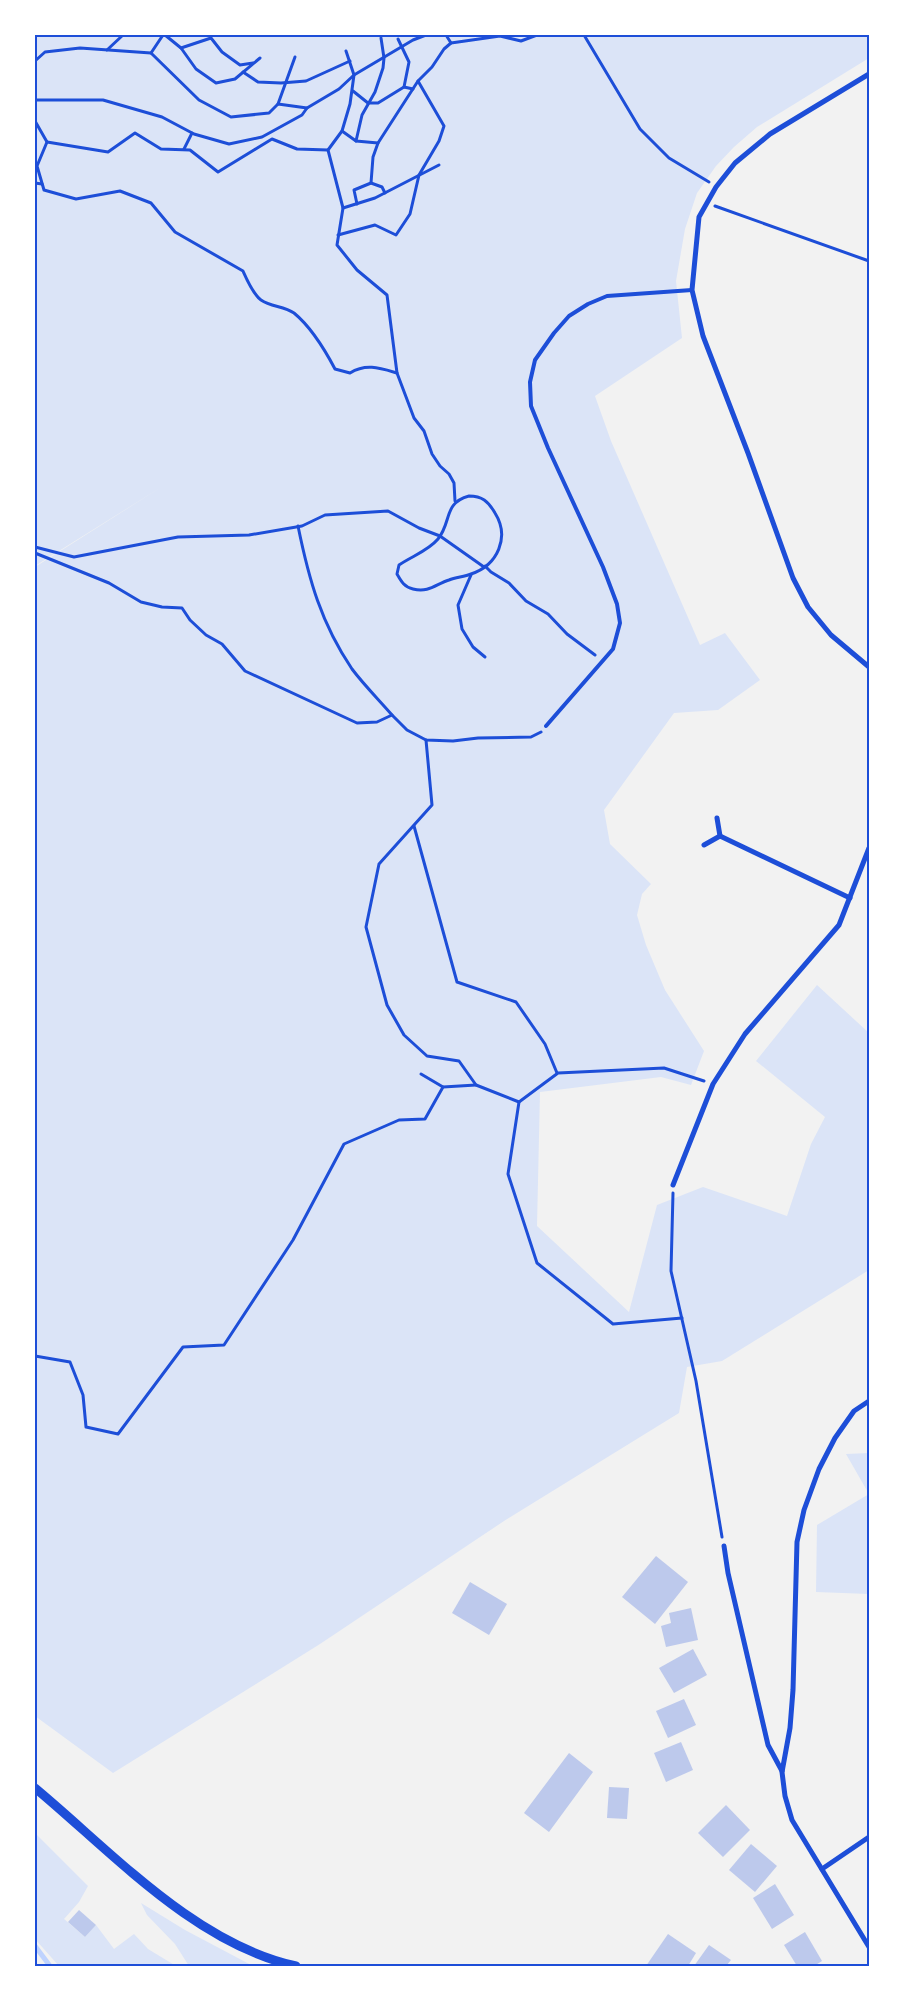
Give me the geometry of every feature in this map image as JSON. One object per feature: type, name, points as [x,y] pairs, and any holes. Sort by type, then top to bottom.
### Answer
[{"type":"street","points":[[869,74],[770,134],[734,163],[716,186],[700,217],[692,290],[702,336],[748,453],[793,578],[808,607],[830,635],[869,667]]},
{"type":"street","points":[[717,818],[720,836]]},
{"type":"street","points":[[704,845],[720,836]]},
{"type":"street","points":[[720,836],[850,898]]},
{"type":"street","points":[[673,1185],[713,1084],[745,1034],[839,925],[869,848]]},
{"type":"street","points":[[869,1401],[854,1412],[835,1438],[819,1469],[804,1510],[797,1542],[793,1690],[790,1728],[782,1772],[784,1796],[792,1820],[869,1947]]},
{"type":"street","points":[[724,1546],[730,1582],[768,1744],[782,1772]]},
{"type":"street","points":[[35,1788],[152,1888],[200,1925],[248,1951],[296,1966]]},
{"type":"street","points":[[822,1869],[869,1837]]},
{"type":"lane","points":[[546,726],[614,649],[620,623],[617,604],[603,567],[548,448],[531,406],[530,382],[535,360],[569,316],[588,304],[607,296],[692,290]]},
{"type":"path","points":[[106,50],[123,35]]},
{"type":"path","points":[[151,53],[164,35],[181,48],[196,68],[216,83],[235,78],[260,58]]},
{"type":"path","points":[[35,100],[102,100],[162,117],[192,133],[229,144],[262,137],[272,132],[302,115],[307,108],[339,89],[354,75],[419,36],[426,35]]},
{"type":"path","points":[[446,35],[451,43]]},
{"type":"path","points":[[371,183],[373,156],[378,143],[418,82],[432,67],[444,49],[451,43],[500,36],[521,40],[537,35]]},
{"type":"path","points":[[584,35],[640,129],[669,158],[716,186]]},
{"type":"path","points":[[181,48],[212,37],[222,52],[240,65],[254,63]]},
{"type":"path","points":[[356,141],[362,115],[383,68],[384,58],[381,38]]},
{"type":"path","points":[[352,90],[368,104],[378,103],[404,87],[408,62],[398,40]]},
{"type":"path","points":[[35,61],[45,52],[80,48],[151,53],[199,100],[231,117],[269,113],[278,104],[295,57]]},
{"type":"path","points":[[328,150],[342,131],[352,90],[354,75],[346,51]]},
{"type":"path","points":[[243,72],[258,82],[287,83],[306,81],[350,61]]},
{"type":"path","points":[[338,235],[376,226],[396,234],[410,214],[419,175],[439,141],[444,126],[418,82]]},
{"type":"path","points":[[404,87],[413,90]]},
{"type":"path","points":[[278,104],[307,108]]},
{"type":"path","points":[[35,121],[47,142]]},
{"type":"path","points":[[342,131],[356,141],[378,143]]},
{"type":"path","points":[[272,132],[272,139]]},
{"type":"path","points":[[47,142],[108,152],[135,133],[162,149],[190,150],[218,172],[272,139]]},
{"type":"path","points":[[184,149],[192,133]]},
{"type":"path","points":[[272,139],[297,149],[328,150]]},
{"type":"path","points":[[47,142],[37,166],[44,190],[76,199],[120,192],[152,203],[175,232],[243,271],[261,300],[284,307],[294,314],[326,352],[335,369],[350,373],[359,367],[377,367],[398,373]]},
{"type":"path","points":[[328,150],[343,208],[337,245],[352,264],[387,295],[398,373],[414,418],[424,431],[432,454],[454,483],[455,501],[450,510],[444,531],[422,552],[410,557],[399,565],[397,574],[404,585],[413,590],[431,589],[446,580],[471,574],[485,567],[497,554],[503,541],[502,530],[497,515],[488,502],[479,496],[468,496],[455,501]]},
{"type":"path","points":[[343,208],[385,192],[439,165]]},
{"type":"path","points":[[35,183],[42,184]]},
{"type":"path","points":[[357,204],[354,190],[371,183],[382,188],[385,192]]},
{"type":"path","points":[[707,203],[869,261]]},
{"type":"path","points":[[35,547],[74,557],[178,537],[249,536],[298,526],[325,514],[388,511],[419,528],[440,536],[510,583],[526,601],[548,614],[567,634],[603,662]]},
{"type":"path","points":[[298,526],[307,573],[323,617],[352,669],[392,716],[407,730],[426,740],[453,741],[531,736],[538,734],[546,726]]},
{"type":"path","points":[[35,553],[108,583],[140,602],[162,607],[182,608],[190,620],[206,635],[222,644],[244,671],[357,723],[377,722],[392,716]]},
{"type":"path","points":[[471,574],[458,605],[462,629],[473,647],[484,656]]},
{"type":"path","points":[[426,740],[432,805],[379,864],[366,927],[387,1005],[404,1035],[427,1056],[459,1061],[476,1085]]},
{"type":"path","points":[[414,826],[457,982],[516,1002],[545,1044],[558,1073]]},
{"type":"path","points":[[682,1318],[613,1324],[537,1263],[508,1174],[520,1102],[558,1073],[664,1068],[713,1084]]},
{"type":"path","points":[[422,1074],[443,1087],[476,1085],[520,1102]]},
{"type":"path","points":[[35,1356],[70,1362],[83,1395],[86,1427],[118,1434],[184,1347],[224,1345],[293,1240],[344,1144],[399,1120],[425,1119],[443,1087]]},
{"type":"path","points":[[673,1185],[671,1271],[696,1381],[724,1546]]},
{"type":"shaded area","points":[[35,35],[869,35],[869,58],[757,127],[716,166],[697,193],[685,229],[676,281],[682,338],[595,396],[611,441],[700,645],[725,633],[760,680],[718,710],[674,713],[604,810],[610,844],[651,884],[642,894],[637,915],[646,945],[665,990],[704,1051],[691,1085],[661,1077],[540,1092],[537,1226],[629,1312],[657,1205],[703,1187],[787,1216],[811,1144],[825,1117],[756,1061],[817,985],[869,1033],[869,1270],[722,1361],[687,1367],[679,1413],[504,1521],[320,1644],[113,1773],[35,1716],[35,567],[163,486],[35,566]]},
{"type":"shaded area","points":[[869,1453],[869,1494],[846,1454]]},
{"type":"shaded area","points":[[869,1494],[869,1594],[816,1592],[817,1525]]},
{"type":"shaded area","points":[[35,1833],[88,1886],[79,1902],[64,1919],[85,1937],[96,1925],[114,1949],[134,1934],[148,1949],[176,1966],[59,1966],[35,1939]]},
{"type":"shaded area","points":[[141,1903],[185,1930],[253,1966],[189,1966],[175,1944],[147,1915]]},
{"type":"building","points":[[656,1556],[688,1582],[655,1624],[622,1597]]},
{"type":"building","points":[[470,1582],[507,1604],[489,1635],[452,1613]]},
{"type":"building","points":[[691,1608],[698,1640],[666,1647],[661,1626],[671,1623],[669,1613]]},
{"type":"building","points":[[693,1649],[707,1675],[674,1693],[659,1668]]},
{"type":"building","points":[[684,1699],[696,1725],[668,1738],[656,1711]]},
{"type":"building","points":[[681,1742],[693,1770],[666,1782],[654,1753]]},
{"type":"building","points":[[569,1753],[593,1772],[549,1832],[524,1813]]},
{"type":"building","points":[[609,1787],[629,1788],[627,1819],[607,1818]]},
{"type":"building","points":[[726,1805],[750,1830],[723,1857],[698,1833]]},
{"type":"building","points":[[751,1844],[777,1866],[755,1892],[729,1870]]},
{"type":"building","points":[[775,1884],[794,1915],[772,1929],[753,1898]]},
{"type":"building","points":[[79,1910],[96,1925],[85,1937],[68,1922]]},
{"type":"building","points":[[805,1932],[822,1961],[814,1966],[797,1966],[784,1945]]},
{"type":"building","points":[[668,1934],[696,1953],[688,1966],[646,1966]]},
{"type":"building","points":[[709,1945],[731,1960],[726,1966],[694,1966]]},
{"type":"waterway","points":[[35,1946],[50,1966]]}]
